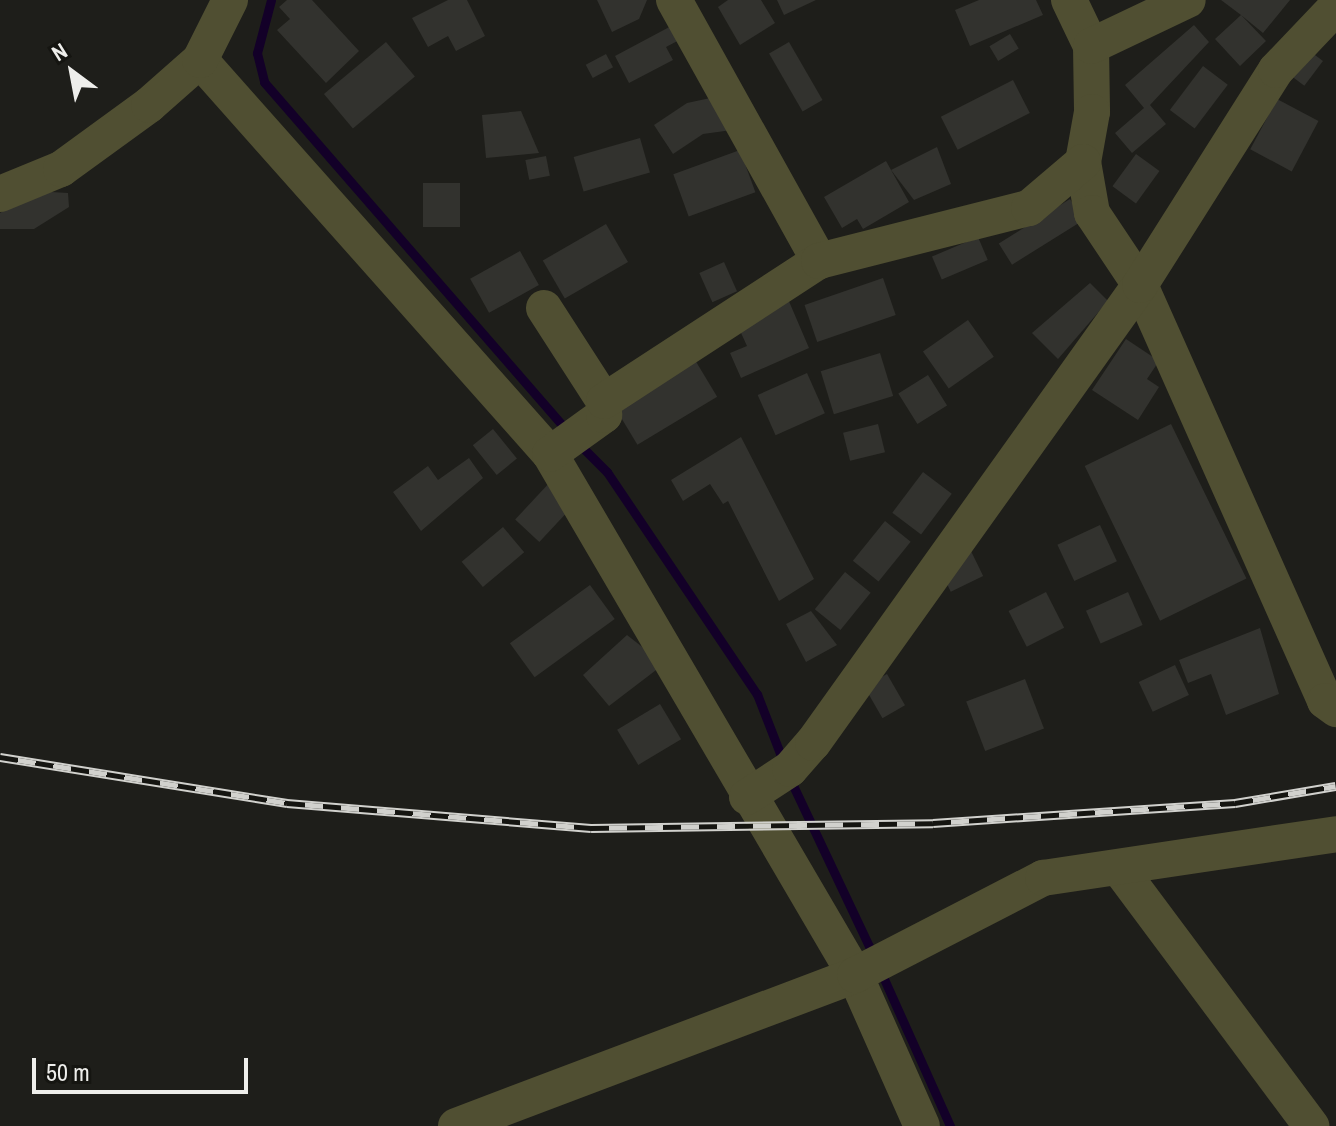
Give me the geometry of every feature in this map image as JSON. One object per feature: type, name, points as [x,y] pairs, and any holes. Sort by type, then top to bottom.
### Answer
[{"type":"street","points":[[0,194],[61,169],[200,60],[230,0]]},
{"type":"street","points":[[674,0],[819,261]]},
{"type":"street","points":[[1069,0],[1089,41]]},
{"type":"street","points":[[1100,0],[1089,41],[1092,112],[1083,162],[1092,213],[1140,285],[1325,701],[1336,709]]},
{"type":"street","points":[[1089,41],[1188,0]]},
{"type":"street","points":[[747,797],[790,769],[813,743],[1140,285],[1276,70],[1336,7]]},
{"type":"street","points":[[200,60],[550,454],[658,629],[747,797],[855,975],[922,1126]]},
{"type":"street","points":[[604,401],[819,261],[1029,208],[1083,162]]},
{"type":"street","points":[[544,308],[604,401],[604,415],[550,454]]},
{"type":"street","points":[[456,1126],[855,975],[1043,878],[1336,834]]},
{"type":"street","points":[[1119,868],[1311,1126]]},
{"type":"building","points":[[287,0],[312,0],[359,51],[326,83],[277,30],[290,19],[279,7]]},
{"type":"building","points":[[448,0],[467,0],[485,36],[456,51],[448,36],[428,47],[412,18]]},
{"type":"building","points":[[597,0],[647,0],[639,19],[612,32]]},
{"type":"building","points":[[728,0],[761,0],[775,23],[740,45],[718,7]]},
{"type":"building","points":[[777,0],[816,0],[784,15]]},
{"type":"building","points":[[979,0],[1036,0],[1043,15],[970,46],[955,10]]},
{"type":"building","points":[[1221,0],[1290,0],[1263,33]]},
{"type":"building","points":[[1241,15],[1266,41],[1240,66],[1215,39]]},
{"type":"building","points":[[675,24],[683,38],[666,47],[673,60],[629,83],[615,56]]},
{"type":"building","points":[[1194,25],[1209,42],[1150,105],[1166,124],[1132,153],[1115,133],[1144,108],[1125,85]]},
{"type":"building","points":[[1010,34],[1019,49],[998,61],[989,46]]},
{"type":"building","points":[[386,42],[415,76],[353,129],[324,94]]},
{"type":"building","points":[[789,42],[822,100],[803,112],[769,54]]},
{"type":"building","points":[[1307,49],[1323,61],[1304,86],[1288,74]]},
{"type":"building","points":[[606,54],[613,67],[593,78],[586,65]]},
{"type":"building","points":[[1203,66],[1228,85],[1195,129],[1170,110]]},
{"type":"building","points":[[1013,80],[1030,113],[958,150],[941,117]]},
{"type":"building","points":[[715,97],[732,130],[703,134],[673,154],[654,125],[687,103]]},
{"type":"building","points":[[1277,99],[1318,121],[1292,171],[1250,149]]},
{"type":"building","points":[[521,111],[539,153],[486,158],[482,115]]},
{"type":"building","points":[[640,138],[650,173],[584,192],[574,157]]},
{"type":"building","points":[[937,147],[951,184],[914,200],[891,170]]},
{"type":"building","points":[[740,150],[755,192],[689,217],[673,174]]},
{"type":"building","points":[[1136,154],[1159,171],[1136,203],[1112,186]]},
{"type":"building","points":[[546,156],[550,176],[529,180],[525,160]]},
{"type":"building","points":[[886,161],[909,202],[863,229],[857,219],[842,228],[824,197]]},
{"type":"building","points":[[423,183],[460,183],[460,227],[423,227]]},
{"type":"building","points":[[35,191],[68,193],[69,207],[34,229],[0,229],[0,213]]},
{"type":"building","points":[[1070,199],[1083,220],[1012,265],[999,244]]},
{"type":"building","points":[[606,224],[628,262],[565,299],[543,260]]},
{"type":"building","points":[[978,237],[988,260],[942,280],[932,257]]},
{"type":"building","points":[[520,251],[539,285],[489,313],[470,279]]},
{"type":"building","points":[[724,262],[737,291],[712,302],[699,273]]},
{"type":"building","points":[[883,278],[896,315],[817,342],[805,305]]},
{"type":"building","points":[[1090,283],[1108,301],[1058,359],[1032,333]]},
{"type":"building","points":[[788,299],[809,348],[741,378],[730,353],[747,346],[736,322]]},
{"type":"building","points":[[968,320],[994,357],[949,388],[923,352]]},
{"type":"building","points":[[1126,339],[1159,361],[1147,379],[1159,387],[1138,420],[1092,390]]},
{"type":"building","points":[[880,353],[893,396],[834,414],[821,371]]},
{"type":"building","points":[[695,360],[717,397],[637,445],[615,408]]},
{"type":"building","points":[[807,373],[825,413],[776,435],[758,395]]},
{"type":"building","points":[[928,375],[947,406],[917,424],[898,394]]},
{"type":"building","points":[[878,424],[885,452],[850,461],[843,433]]},
{"type":"building","points":[[1171,424],[1246,579],[1160,621],[1085,466]]},
{"type":"building","points":[[493,429],[517,459],[497,475],[473,445]]},
{"type":"building","points":[[741,437],[814,579],[779,601],[728,501],[723,504],[710,484],[683,501],[671,480]]},
{"type":"building","points":[[469,458],[483,478],[421,531],[393,492],[428,466],[438,480]]},
{"type":"building","points":[[923,472],[952,494],[921,534],[892,513]]},
{"type":"building","points":[[552,480],[576,503],[539,542],[515,519]]},
{"type":"building","points":[[885,521],[911,542],[879,581],[853,561]]},
{"type":"building","points":[[1100,525],[1117,561],[1074,581],[1057,545]]},
{"type":"building","points":[[503,527],[524,552],[483,587],[462,562]]},
{"type":"building","points":[[970,549],[983,576],[951,592],[938,565]]},
{"type":"building","points":[[845,572],[871,593],[840,630],[815,609]]},
{"type":"building","points":[[590,585],[615,619],[535,677],[510,643]]},
{"type":"building","points":[[1046,592],[1064,628],[1027,647],[1009,611]]},
{"type":"building","points":[[1128,592],[1143,625],[1101,644],[1086,611]]},
{"type":"building","points":[[811,611],[837,645],[806,662],[786,624]]},
{"type":"building","points":[[1260,628],[1279,694],[1226,715],[1211,674],[1188,683],[1179,660]]},
{"type":"building","points":[[627,635],[664,664],[609,706],[583,675]]},
{"type":"building","points":[[1175,665],[1189,695],[1153,712],[1139,682]]},
{"type":"building","points":[[887,674],[905,705],[882,718],[864,687]]},
{"type":"building","points":[[1025,679],[1044,728],[985,751],[966,702]]},
{"type":"building","points":[[660,704],[681,739],[638,765],[617,730]]},
{"type":"waterway","points":[[271,0],[257,53],[264,82],[568,432]]},
{"type":"waterway","points":[[578,443],[607,472],[757,694],[783,761]]},
{"type":"waterway","points":[[790,779],[874,957]]},
{"type":"waterway","points":[[880,970],[950,1126]]},
{"type":"railway","points":[[0,757],[287,803],[591,828],[933,823],[1235,803],[1336,786]]}]
